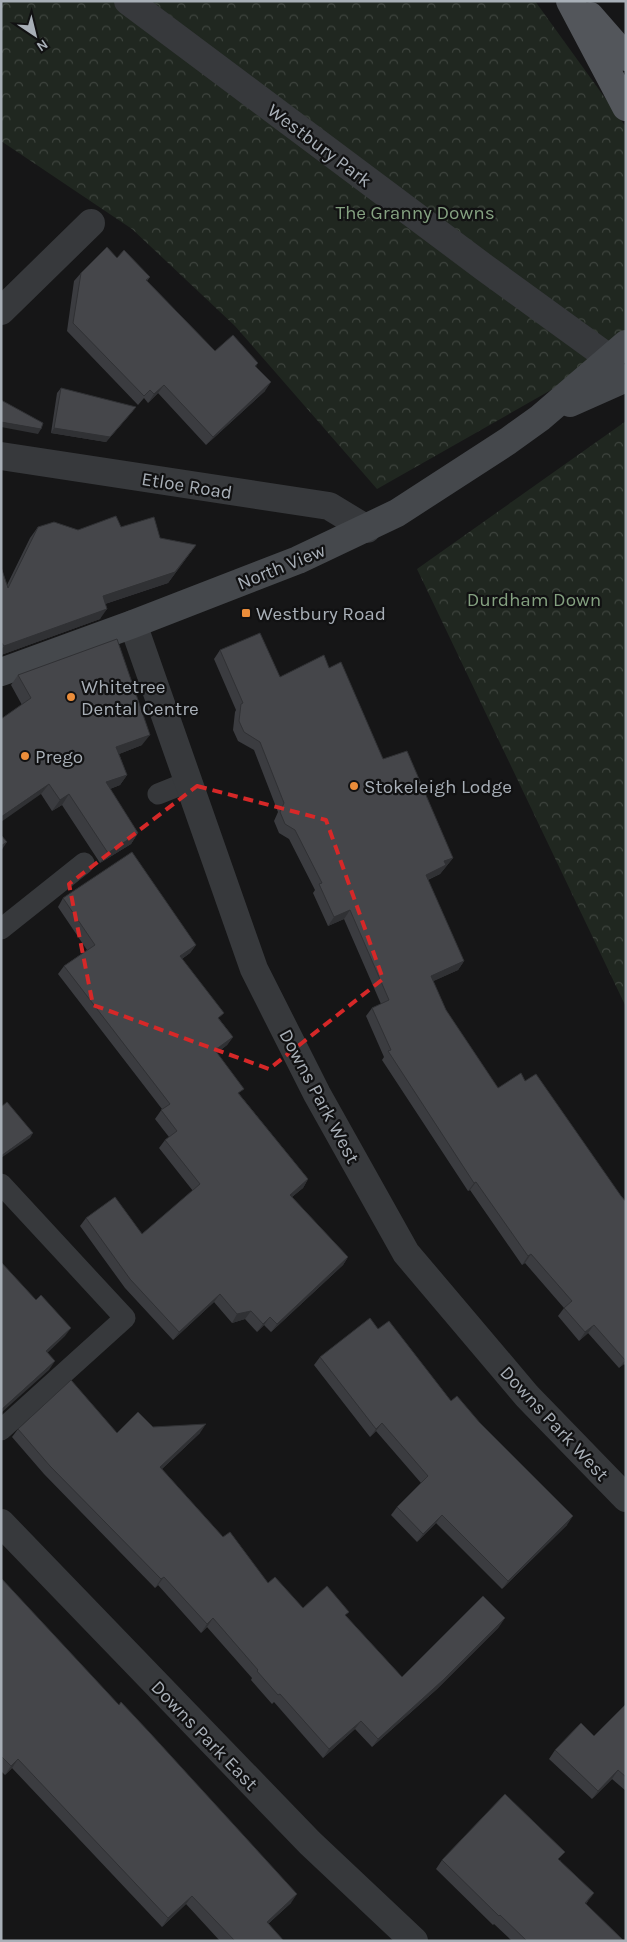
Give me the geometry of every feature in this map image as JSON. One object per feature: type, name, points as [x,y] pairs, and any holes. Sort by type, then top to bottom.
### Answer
[{"type":"main road","points":[[570,1],[626,107]]},
{"type":"main road","points":[[578,1],[626,57]]},
{"type":"main road","name":"North View","points":[[1,672],[133,624],[298,560],[367,529],[398,513],[508,441],[620,360]]},
{"type":"street","name":"Westbury Park","points":[[128,1],[552,317],[620,360]]},
{"type":"street","points":[[1,311],[91,224]]},
{"type":"street","name":"Etloe Road","points":[[1,456],[329,506],[367,529]]},
{"type":"street","name":"Downs Park West","points":[[133,624],[254,969],[317,1094],[406,1253],[527,1396],[626,1498]]},
{"type":"street","name":"Downs Park East","points":[[1,1523],[310,1843],[414,1941]]},
{"type":"lane","points":[[158,794],[188,782]]},
{"type":"lane","points":[[1,929],[84,863]]},
{"type":"lane","points":[[1,1184],[125,1318],[1,1430]]},
{"type":"highlighted area","points":[[197,786],[326,820],[383,979],[269,1069],[93,1005],[69,884]]},
{"type":"green space","name":"The Granny Downs","points":[[1,1],[535,1],[626,127],[625,348],[377,489],[235,326],[132,229],[1,141]]},
{"type":"green space","name":"Durdham Down","points":[[626,421],[626,1007],[417,569]]},
{"type":"building","points":[[107,247],[117,258],[124,250],[150,277],[146,280],[215,351],[233,335],[258,363],[255,366],[271,382],[213,437],[164,385],[154,394],[150,390],[144,396],[73,323],[81,273]]},
{"type":"building","points":[[61,388],[136,407],[110,437],[54,428]]},
{"type":"building","points":[[1,400],[43,423],[41,429],[1,422]]},
{"type":"building","points":[[116,516],[121,527],[154,517],[160,538],[196,545],[175,572],[103,596],[107,609],[4,646],[1,642],[1,567],[8,588],[38,527],[54,522],[78,530]]},
{"type":"building","points":[[260,633],[280,677],[324,655],[329,668],[341,662],[383,759],[407,751],[453,858],[444,861],[446,865],[426,875],[464,961],[431,976],[446,1010],[498,1088],[521,1073],[525,1081],[536,1074],[626,1202],[625,1360],[594,1325],[585,1332],[564,1308],[572,1301],[531,1254],[528,1256],[476,1182],[474,1183],[388,1051],[391,1050],[372,1008],[389,1000],[350,910],[334,917],[319,884],[322,883],[295,830],[285,824],[280,812],[284,803],[260,742],[244,732],[239,721],[241,704],[243,703],[220,650]]},
{"type":"building","points":[[117,639],[150,735],[116,747],[127,775],[106,782],[138,833],[108,853],[69,794],[60,800],[49,784],[1,817],[1,719],[31,698],[18,675]]},
{"type":"building","points":[[1,835],[7,842],[1,846]]},
{"type":"building","points":[[132,852],[196,945],[180,956],[224,1013],[218,1018],[233,1037],[215,1050],[244,1089],[238,1093],[308,1179],[290,1195],[348,1257],[277,1324],[270,1317],[263,1324],[251,1311],[237,1314],[220,1294],[179,1332],[130,1279],[86,1218],[115,1197],[142,1234],[200,1184],[165,1140],[177,1131],[161,1110],[170,1104],[64,966],[95,945],[63,898]]},
{"type":"building","points":[[7,1102],[33,1133],[1,1156],[1,1107]]},
{"type":"building","points":[[1,1262],[36,1300],[41,1295],[71,1328],[46,1351],[55,1361],[1,1410]]},
{"type":"building","points":[[370,1318],[378,1329],[389,1321],[451,1401],[457,1396],[480,1423],[573,1516],[508,1581],[442,1515],[423,1534],[397,1507],[428,1476],[382,1423],[376,1429],[320,1357]]},
{"type":"building","points":[[71,1380],[117,1433],[138,1412],[153,1427],[206,1424],[160,1467],[223,1537],[230,1532],[268,1583],[275,1577],[303,1608],[327,1586],[349,1612],[345,1615],[402,1677],[483,1596],[505,1618],[443,1680],[378,1739],[361,1721],[329,1749],[280,1694],[278,1695],[213,1618],[207,1624],[164,1577],[161,1579],[50,1466],[18,1429]]},
{"type":"building","points":[[1,1578],[119,1705],[121,1702],[297,1894],[267,1922],[284,1941],[235,1941],[192,1896],[168,1918],[18,1759],[11,1766],[1,1756]]},
{"type":"building","points":[[626,1704],[626,1777],[618,1770],[598,1791],[555,1750],[581,1723],[594,1736]]},
{"type":"building","points":[[505,1794],[565,1852],[558,1859],[594,1893],[585,1903],[624,1941],[527,1941],[442,1860]]},
{"type":"place","name":"Westbury Road","points":[[246,613]]},
{"type":"place","name":"Whitetree Dental Centre","points":[[71,697]]},
{"type":"place","name":"Prego","points":[[25,756]]},
{"type":"place","name":"Stokeleigh Lodge","points":[[354,786]]}]
